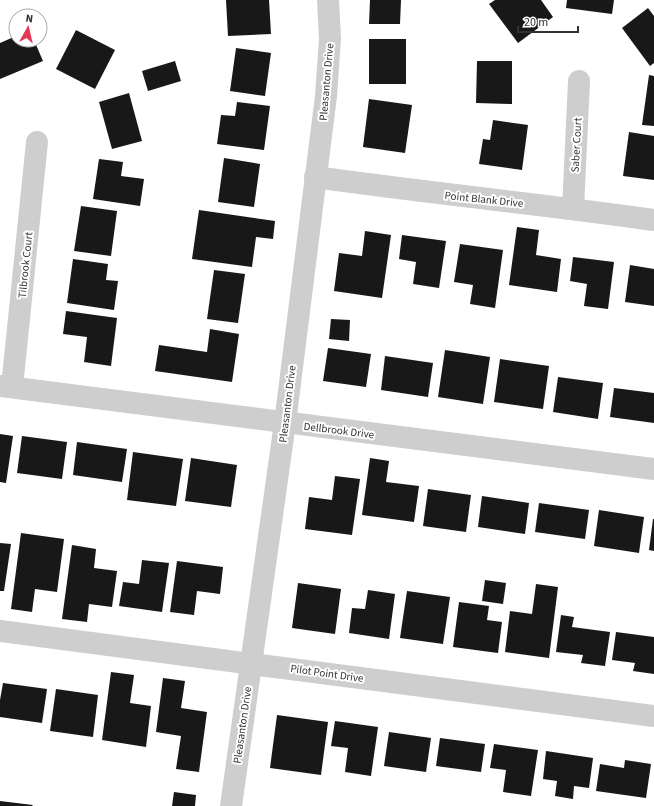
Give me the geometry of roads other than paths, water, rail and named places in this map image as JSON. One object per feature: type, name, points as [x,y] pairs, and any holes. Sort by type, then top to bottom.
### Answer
[{"type":"street","name":"Pleasanton Drive","points":[[231,806],[285,423],[326,96],[330,40],[328,0]]},
{"type":"street","name":"Saber Court","points":[[572,209],[579,81]]},
{"type":"street","name":"Tilbrook Court","points":[[6,387],[37,142]]},
{"type":"street","name":"Point Blank Drive","points":[[315,177],[414,191],[654,220]]},
{"type":"street","name":"Dellbrook Drive","points":[[6,387],[654,469]]},
{"type":"street","name":"Pilot Point Drive","points":[[0,631],[251,663],[495,697],[654,716]]}]
